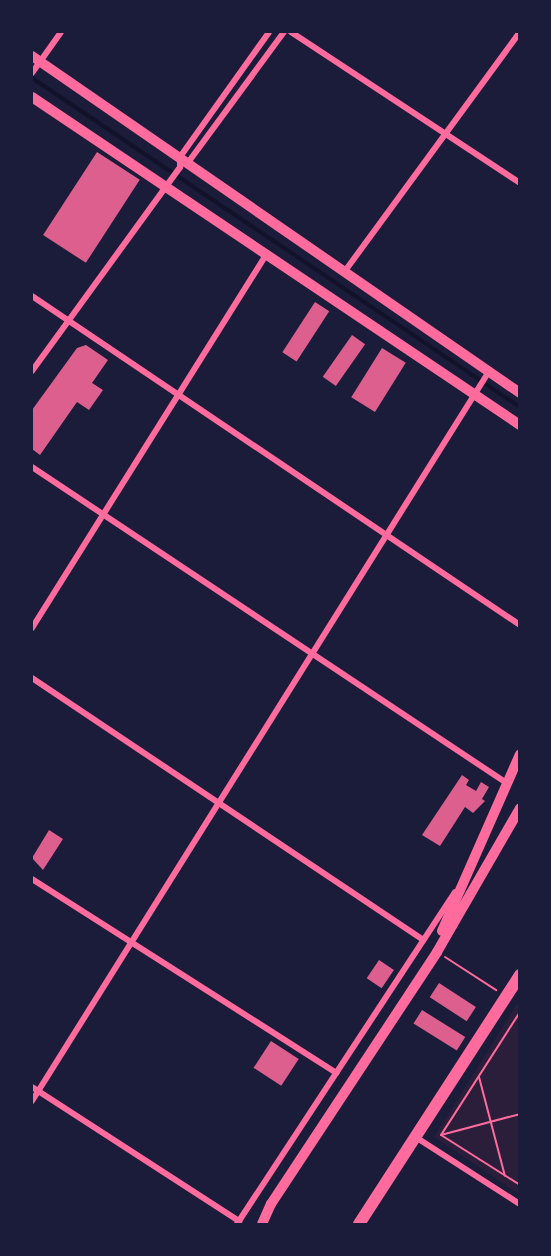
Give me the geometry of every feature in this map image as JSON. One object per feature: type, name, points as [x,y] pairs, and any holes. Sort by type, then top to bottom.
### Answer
[{"type":"main road","points":[[34,65],[345,271],[487,375],[519,393]]},
{"type":"main road","points":[[32,97],[167,186],[265,257],[475,391],[519,425]]},
{"type":"main road","points":[[412,990],[473,864],[519,754]]},
{"type":"main road","points":[[262,1224],[288,1178],[437,952],[519,808]]},
{"type":"main road","points":[[359,1224],[417,1138],[519,975]]},
{"type":"street","points":[[34,65],[61,32]]},
{"type":"street","points":[[32,371],[167,186],[269,32]]},
{"type":"street","points":[[183,162],[284,32]]},
{"type":"street","points":[[291,32],[519,183]]},
{"type":"street","points":[[345,271],[519,32]]},
{"type":"street","points":[[32,628],[176,394],[265,257]]},
{"type":"street","points":[[32,296],[519,625]]},
{"type":"street","points":[[32,1101],[35,1089],[219,804],[487,375]]},
{"type":"street","points":[[32,467],[314,651],[507,784]]},
{"type":"street","points":[[32,678],[424,940]]},
{"type":"street","points":[[35,1089],[238,1223],[473,864]]},
{"type":"street","points":[[32,879],[336,1073]]},
{"type":"street","points":[[417,1138],[519,1204]]},
{"type":"path","points":[[437,952],[505,997]]},
{"type":"path","points":[[441,1135],[518,1018],[519,1012]]},
{"type":"path","points":[[478,1076],[505,1176]]},
{"type":"path","points":[[441,1135],[519,1114]]},
{"type":"path","points":[[441,1135],[519,1185]]},
{"type":"shaded area","points":[[519,1001],[519,1194],[434,1137]]},
{"type":"building","points":[[97,152],[140,180],[86,263],[43,235]]},
{"type":"building","points":[[315,302],[329,311],[297,362],[282,352]]},
{"type":"building","points":[[352,335],[365,344],[336,386],[323,377]]},
{"type":"building","points":[[86,345],[108,360],[92,383],[103,390],[89,410],[77,402],[40,455],[32,449],[32,410],[77,348]]},
{"type":"building","points":[[382,348],[406,363],[375,412],[351,397]]},
{"type":"building","points":[[462,775],[469,780],[466,785],[476,791],[481,782],[489,787],[482,799],[485,801],[473,813],[465,807],[440,846],[422,835]]},
{"type":"building","points":[[49,830],[63,839],[43,870],[32,858]]},
{"type":"building","points":[[379,960],[394,970],[382,988],[367,978]]},
{"type":"building","points":[[439,983],[476,1007],[467,1021],[430,997]]},
{"type":"building","points":[[422,1010],[465,1037],[457,1051],[414,1024]]},
{"type":"building","points":[[271,1041],[299,1059],[281,1086],[254,1068]]},
{"type":"waterway","points":[[32,78],[520,407]]}]
